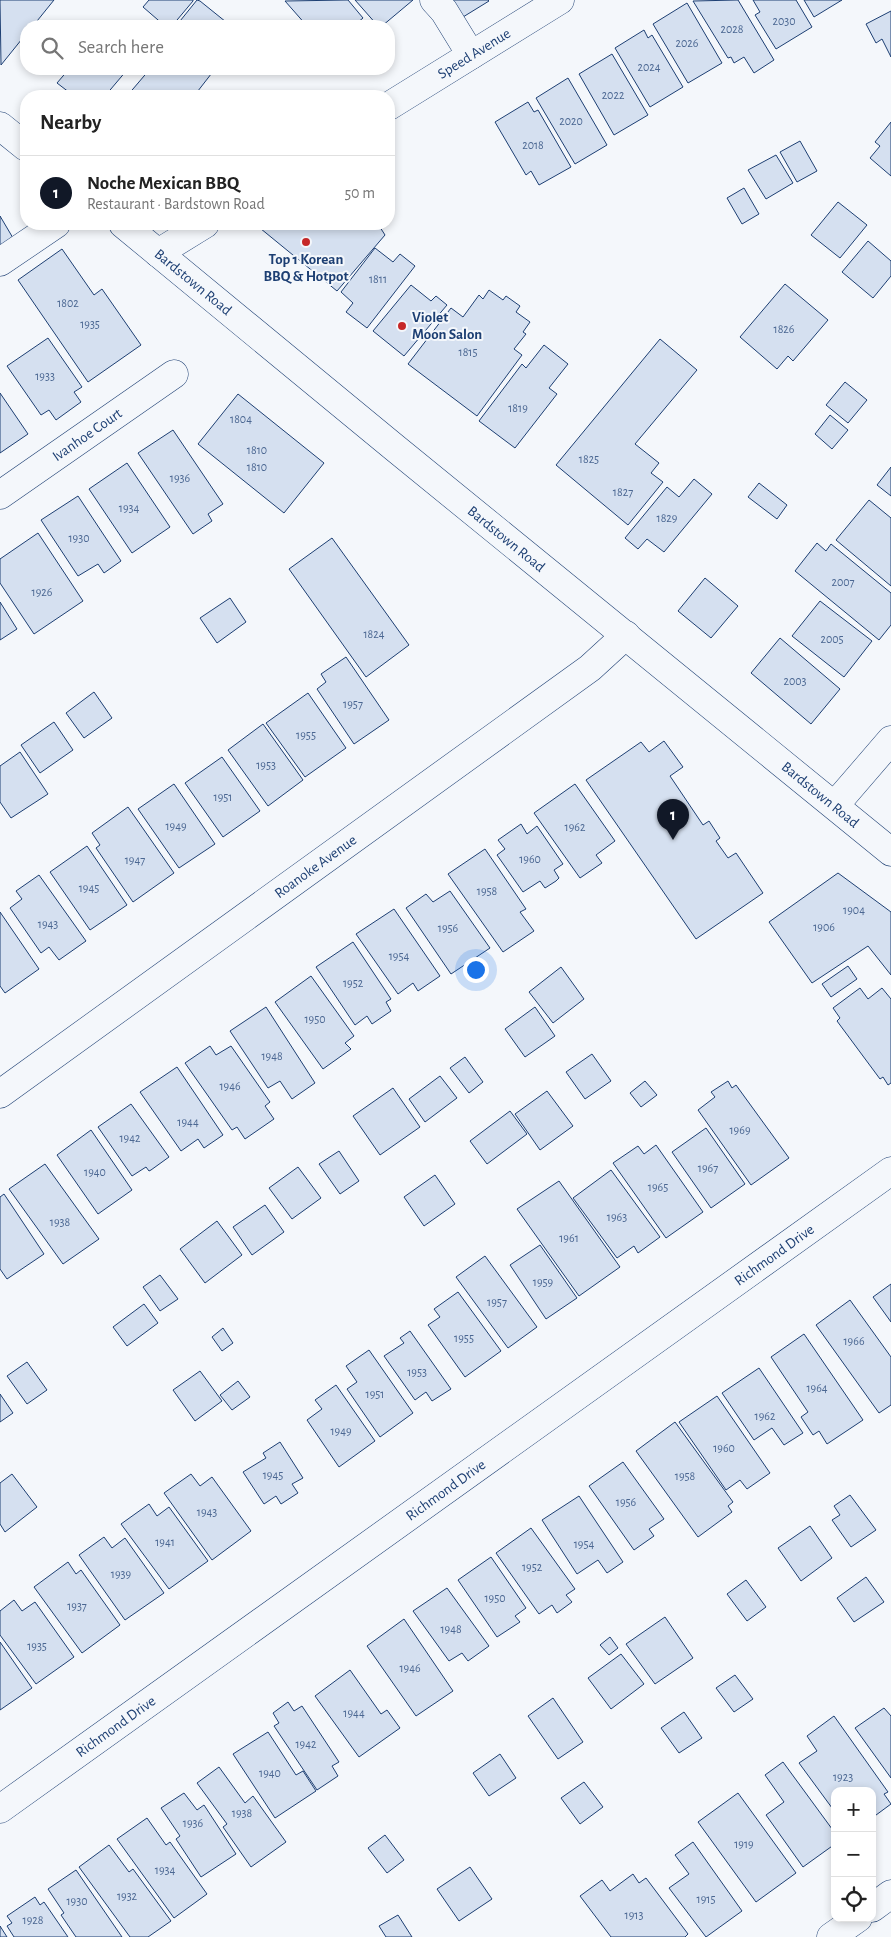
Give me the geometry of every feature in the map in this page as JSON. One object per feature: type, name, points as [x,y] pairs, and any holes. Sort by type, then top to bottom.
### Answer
[{"type":"street","points":[[434,0],[444,11],[471,55]]},
{"type":"street","name":"Speed Avenue","points":[[395,102],[560,0]]},
{"type":"street","points":[[0,126],[20,142]]},
{"type":"street","points":[[0,262],[47,230]]},
{"type":"street","name":"Bardstown Road","points":[[130,230],[891,852]]},
{"type":"street","points":[[158,253],[195,230]]},
{"type":"street","name":"Ivanhoe Court","points":[[0,496],[174,374]]},
{"type":"street","name":"Roanoke Avenue","points":[[0,1094],[582,674],[626,635]]},
{"type":"street","points":[[835,805],[891,740]]},
{"type":"street","name":"Richmond Drive","points":[[0,1809],[891,1171]]},
{"type":"street","points":[[876,1905],[891,1894]]},
{"type":"street","points":[[831,1937],[852,1922]]},
{"type":"building","points":[[0,0],[54,0],[38,20],[20,20],[20,41],[1,65]]},
{"type":"building","points":[[149,0],[193,0],[177,20],[158,20],[143,7]]},
{"type":"building","points":[[197,0],[224,20],[181,20]]},
{"type":"building","points":[[348,0],[363,18],[361,20],[302,20],[285,1]]},
{"type":"building","points":[[355,0],[413,0],[389,20],[373,20]]},
{"type":"building","points":[[452,0],[488,0],[489,1],[463,17]]},
{"type":"building","points":[[738,0],[774,60],[754,73],[744,57],[734,63],[731,57],[728,58],[693,1]]},
{"type":"building","points":[[753,0],[796,0],[812,27],[776,49],[755,15],[760,12]]},
{"type":"building","points":[[804,0],[842,0],[814,17]]},
{"type":"building","points":[[687,3],[722,63],[688,83],[653,24]]},
{"type":"building","points":[[891,11],[891,57],[882,39],[876,43],[866,24]]},
{"type":"building","points":[[644,30],[648,38],[652,35],[683,87],[650,107],[615,48]]},
{"type":"building","points":[[612,54],[648,115],[614,135],[579,74]]},
{"type":"building","points":[[64,75],[123,75],[110,90],[66,90],[57,83]]},
{"type":"building","points":[[145,75],[210,75],[199,90],[132,90]]},
{"type":"building","points":[[568,78],[607,145],[575,164],[536,98]]},
{"type":"building","points":[[528,102],[534,112],[538,110],[571,167],[539,185],[531,171],[526,175],[495,122]]},
{"type":"building","points":[[891,122],[891,176],[870,158],[880,146],[875,142]]},
{"type":"building","points":[[800,141],[817,171],[797,182],[780,152]]},
{"type":"building","points":[[776,155],[793,183],[766,199],[748,170]]},
{"type":"building","points":[[744,188],[759,214],[742,224],[727,198]]},
{"type":"building","points":[[838,202],[867,225],[840,258],[811,235]]},
{"type":"building","points":[[0,216],[13,238],[0,246]]},
{"type":"building","points":[[262,230],[382,230],[385,235],[337,291]]},
{"type":"building","points":[[868,241],[891,261],[891,276],[873,298],[842,272]]},
{"type":"building","points":[[375,248],[393,262],[400,254],[415,266],[367,328],[346,312],[353,303],[341,292]]},
{"type":"building","points":[[62,249],[94,295],[102,289],[141,345],[88,382],[18,280]]},
{"type":"building","points":[[785,284],[828,320],[793,361],[788,356],[777,369],[740,337]]},
{"type":"building","points":[[411,285],[431,301],[436,296],[447,305],[404,356],[373,331]]},
{"type":"building","points":[[489,290],[503,300],[506,296],[520,306],[516,312],[530,322],[523,332],[526,334],[514,349],[522,355],[477,416],[408,364],[451,308],[463,317],[479,295],[483,299]]},
{"type":"building","points":[[48,338],[82,387],[74,392],[81,402],[56,420],[49,410],[41,415],[7,366]]},
{"type":"building","points":[[660,339],[697,370],[635,444],[659,463],[651,473],[663,482],[628,525],[556,465]]},
{"type":"building","points":[[544,345],[568,364],[549,388],[557,394],[515,448],[479,421],[522,364],[526,368]]},
{"type":"building","points":[[845,382],[867,400],[848,423],[826,405]]},
{"type":"building","points":[[0,393],[28,434],[0,453]]},
{"type":"building","points":[[238,394],[324,463],[284,513],[198,444]]},
{"type":"building","points":[[830,415],[848,430],[832,449],[815,434]]},
{"type":"building","points":[[173,430],[223,504],[208,514],[212,521],[193,534],[138,453]]},
{"type":"building","points":[[127,463],[170,527],[132,553],[89,489]]},
{"type":"building","points":[[891,467],[891,496],[877,485]]},
{"type":"building","points":[[694,479],[712,494],[664,552],[647,539],[638,549],[625,538],[667,487],[679,497]]},
{"type":"building","points":[[759,483],[787,505],[777,519],[748,497]]},
{"type":"building","points":[[78,496],[121,561],[104,573],[98,564],[78,576],[41,520]]},
{"type":"building","points":[[869,500],[891,518],[891,586],[836,540]]},
{"type":"building","points":[[38,533],[83,601],[34,634],[0,583],[0,559]]},
{"type":"building","points":[[332,538],[409,645],[366,677],[289,569]]},
{"type":"building","points":[[817,543],[826,551],[831,544],[891,593],[891,625],[879,640],[795,571]]},
{"type":"building","points":[[705,578],[738,606],[711,638],[678,611]]},
{"type":"building","points":[[230,598],[246,622],[217,643],[200,618]]},
{"type":"building","points":[[820,601],[872,641],[844,677],[792,636]]},
{"type":"building","points":[[0,602],[17,629],[0,640]]},
{"type":"building","points":[[780,638],[840,689],[811,724],[751,673]]},
{"type":"building","points":[[346,657],[389,720],[354,744],[317,689],[326,682],[321,674]]},
{"type":"building","points":[[94,692],[112,718],[84,738],[66,713]]},
{"type":"building","points":[[308,693],[346,748],[305,777],[266,723]]},
{"type":"building","points":[[54,722],[73,750],[40,773],[21,745]]},
{"type":"building","points":[[263,724],[303,780],[268,806],[228,750]]},
{"type":"building","points":[[664,741],[683,767],[670,776],[703,825],[709,821],[720,838],[716,841],[728,858],[736,853],[763,893],[696,939],[586,780],[641,742],[649,752]]},
{"type":"building","points":[[20,752],[48,794],[11,818],[0,802],[0,766]]},
{"type":"building","points":[[222,757],[260,811],[223,837],[185,783]]},
{"type":"building","points":[[174,784],[215,844],[179,868],[138,809]]},
{"type":"building","points":[[575,784],[615,841],[596,855],[602,863],[580,878],[534,813]]},
{"type":"building","points":[[128,807],[174,873],[133,902],[96,848],[100,845],[92,833]]},
{"type":"building","points":[[521,824],[527,834],[537,826],[563,864],[554,870],[559,878],[545,888],[540,881],[523,892],[497,855],[505,849],[498,840]]},
{"type":"building","points":[[87,846],[127,905],[90,930],[50,872]]},
{"type":"building","points":[[485,849],[526,909],[520,912],[534,931],[503,952],[448,874]]},
{"type":"building","points":[[838,873],[891,912],[891,975],[868,946],[812,983],[769,922]]},
{"type":"building","points":[[39,875],[86,941],[59,960],[49,947],[41,953],[10,908],[22,899],[16,891]]},
{"type":"building","points":[[450,891],[490,948],[451,974],[406,908],[426,894],[433,902]]},
{"type":"building","points":[[394,909],[440,976],[418,991],[413,983],[398,994],[356,934]]},
{"type":"building","points":[[0,912],[39,969],[5,993],[0,986]]},
{"type":"building","points":[[353,942],[391,999],[386,1002],[391,1011],[372,1024],[367,1016],[355,1025],[316,967]]},
{"type":"building","points":[[848,966],[857,979],[831,997],[822,984]]},
{"type":"building","points":[[561,967],[584,999],[553,1023],[529,992]]},
{"type":"building","points":[[311,976],[354,1036],[345,1043],[351,1049],[323,1069],[275,1002]]},
{"type":"building","points":[[860,988],[868,999],[882,988],[891,999],[891,1083],[888,1085],[883,1077],[880,1079],[837,1021],[840,1018],[833,1008]]},
{"type":"building","points":[[266,1007],[315,1083],[292,1099],[280,1081],[268,1088],[230,1031]]},
{"type":"building","points":[[535,1007],[555,1036],[525,1057],[505,1029]]},
{"type":"building","points":[[210,1046],[216,1055],[231,1046],[270,1102],[265,1106],[274,1119],[245,1139],[237,1127],[232,1130],[185,1063]]},
{"type":"building","points":[[592,1054],[611,1081],[585,1099],[566,1072]]},
{"type":"building","points":[[465,1057],[483,1082],[469,1093],[450,1068]]},
{"type":"building","points":[[177,1067],[223,1135],[204,1148],[198,1139],[181,1151],[140,1092]]},
{"type":"building","points":[[440,1076],[457,1098],[425,1122],[409,1099]]},
{"type":"building","points":[[645,1081],[657,1095],[641,1107],[630,1093]]},
{"type":"building","points":[[728,1081],[732,1088],[736,1085],[789,1158],[751,1185],[698,1110],[715,1097],[711,1092]]},
{"type":"building","points":[[393,1088],[420,1127],[380,1155],[353,1116]]},
{"type":"building","points":[[547,1091],[573,1126],[540,1150],[515,1114]]},
{"type":"building","points":[[131,1104],[169,1157],[151,1170],[149,1171],[146,1167],[132,1176],[98,1127]]},
{"type":"building","points":[[510,1111],[527,1134],[487,1164],[470,1141]]},
{"type":"building","points":[[706,1128],[745,1184],[711,1208],[672,1152]]},
{"type":"building","points":[[91,1130],[132,1190],[98,1214],[57,1155]]},
{"type":"building","points":[[656,1145],[703,1212],[666,1238],[613,1163],[638,1146],[644,1154]]},
{"type":"building","points":[[339,1151],[359,1181],[340,1194],[319,1164]]},
{"type":"building","points":[[45,1164],[99,1239],[63,1264],[9,1189]]},
{"type":"building","points":[[298,1167],[321,1198],[292,1219],[269,1188]]},
{"type":"building","points":[[611,1170],[660,1237],[638,1253],[634,1246],[617,1258],[573,1198]]},
{"type":"building","points":[[435,1175],[455,1204],[424,1226],[404,1197]]},
{"type":"building","points":[[559,1181],[620,1267],[579,1296],[517,1209]]},
{"type":"building","points":[[4,1194],[44,1254],[7,1279],[0,1269],[0,1197]]},
{"type":"building","points":[[265,1205],[284,1232],[252,1255],[233,1227]]},
{"type":"building","points":[[217,1221],[242,1255],[205,1283],[180,1249]]},
{"type":"building","points":[[540,1245],[577,1298],[546,1319],[510,1265]]},
{"type":"building","points":[[485,1256],[537,1327],[508,1348],[456,1277]]},
{"type":"building","points":[[160,1275],[178,1299],[160,1311],[143,1287]]},
{"type":"building","points":[[891,1284],[891,1322],[873,1297]]},
{"type":"building","points":[[458,1292],[501,1351],[465,1377],[428,1325],[440,1317],[434,1309]]},
{"type":"building","points":[[850,1300],[891,1357],[891,1405],[879,1413],[816,1325]]},
{"type":"building","points":[[144,1304],[158,1323],[127,1346],[113,1327]]},
{"type":"building","points":[[223,1328],[233,1343],[222,1351],[212,1337]]},
{"type":"building","points":[[410,1331],[451,1389],[432,1401],[426,1392],[415,1400],[384,1356],[404,1343],[400,1338]]},
{"type":"building","points":[[804,1334],[863,1420],[827,1444],[819,1431],[813,1435],[801,1417],[808,1412],[771,1357]]},
{"type":"building","points":[[369,1350],[413,1413],[380,1437],[347,1389],[357,1382],[346,1366]]},
{"type":"building","points":[[27,1362],[47,1390],[27,1404],[7,1376]]},
{"type":"building","points":[[759,1368],[803,1433],[784,1445],[772,1428],[754,1440],[722,1393]]},
{"type":"building","points":[[200,1371],[222,1401],[195,1421],[173,1390]]},
{"type":"building","points":[[238,1381],[250,1397],[232,1410],[220,1395]]},
{"type":"building","points":[[336,1385],[375,1441],[339,1467],[307,1420],[322,1409],[315,1400]]},
{"type":"building","points":[[0,1394],[13,1413],[0,1422]]},
{"type":"building","points":[[717,1396],[770,1473],[747,1489],[740,1480],[726,1490],[679,1422]]},
{"type":"building","points":[[675,1422],[733,1502],[728,1506],[732,1512],[698,1537],[636,1451]]},
{"type":"building","points":[[280,1442],[303,1478],[292,1484],[298,1493],[281,1504],[276,1496],[264,1504],[243,1472],[266,1458],[263,1453]]},
{"type":"building","points":[[623,1462],[664,1519],[649,1529],[654,1536],[634,1550],[589,1486]]},
{"type":"building","points":[[12,1474],[37,1507],[5,1532],[0,1524],[0,1483]]},
{"type":"building","points":[[191,1474],[200,1486],[212,1477],[251,1531],[212,1560],[164,1493]]},
{"type":"building","points":[[850,1495],[876,1530],[851,1547],[832,1520],[840,1515],[834,1506]]},
{"type":"building","points":[[579,1496],[623,1562],[607,1573],[598,1560],[577,1574],[542,1520]]},
{"type":"building","points":[[149,1504],[157,1516],[169,1507],[208,1561],[169,1589],[121,1524]]},
{"type":"building","points":[[810,1526],[832,1558],[801,1581],[778,1548]]},
{"type":"building","points":[[531,1528],[575,1589],[566,1595],[572,1602],[557,1613],[552,1605],[539,1614],[496,1553]]},
{"type":"building","points":[[104,1537],[112,1548],[125,1538],[164,1593],[125,1620],[79,1555]]},
{"type":"building","points":[[491,1557],[526,1608],[515,1616],[520,1622],[497,1637],[458,1580]]},
{"type":"building","points":[[68,1562],[76,1574],[81,1570],[120,1625],[82,1653],[34,1587]]},
{"type":"building","points":[[866,1577],[884,1602],[854,1622],[837,1598]]},
{"type":"building","points":[[746,1580],[766,1607],[747,1621],[727,1594]]},
{"type":"building","points":[[447,1588],[489,1646],[468,1661],[462,1653],[449,1661],[413,1611]]},
{"type":"building","points":[[14,1600],[22,1611],[35,1602],[74,1657],[36,1684],[0,1635],[0,1611]]},
{"type":"building","points":[[665,1617],[693,1658],[655,1684],[626,1644]]},
{"type":"building","points":[[404,1619],[453,1691],[416,1716],[367,1646]]},
{"type":"building","points":[[610,1637],[618,1648],[609,1655],[600,1645]]},
{"type":"building","points":[[0,1642],[32,1688],[0,1710]]},
{"type":"building","points":[[621,1654],[644,1684],[611,1709],[588,1678]]},
{"type":"building","points":[[350,1670],[381,1714],[387,1710],[400,1728],[359,1757],[315,1696]]},
{"type":"building","points":[[735,1675],[753,1699],[734,1712],[716,1688]]},
{"type":"building","points":[[553,1698],[583,1742],[558,1759],[528,1716]]},
{"type":"building","points":[[288,1702],[294,1711],[302,1706],[339,1762],[332,1766],[338,1776],[317,1790],[274,1726],[279,1723],[273,1713]]},
{"type":"building","points":[[884,1708],[891,1716],[891,1778],[855,1728]]},
{"type":"building","points":[[684,1712],[702,1738],[679,1753],[661,1728]]},
{"type":"building","points":[[834,1716],[888,1792],[884,1794],[891,1804],[876,1815],[876,1787],[831,1787],[831,1807],[799,1763],[817,1751],[807,1736]]},
{"type":"building","points":[[268,1732],[296,1775],[303,1771],[316,1791],[275,1818],[233,1754]]},
{"type":"building","points":[[500,1754],[516,1778],[489,1796],[473,1773]]},
{"type":"building","points":[[783,1762],[831,1828],[831,1847],[803,1867],[766,1815],[784,1802],[765,1775]]},
{"type":"building","points":[[219,1767],[245,1803],[253,1796],[286,1842],[251,1867],[223,1827],[227,1824],[197,1783]]},
{"type":"building","points":[[584,1782],[603,1807],[580,1824],[561,1798]]},
{"type":"building","points":[[184,1793],[197,1810],[204,1805],[236,1854],[201,1877],[176,1839],[180,1836],[161,1808]]},
{"type":"building","points":[[738,1793],[796,1873],[756,1902],[698,1822]]},
{"type":"building","points":[[147,1818],[166,1845],[170,1842],[207,1894],[174,1918],[117,1839]]},
{"type":"building","points":[[385,1835],[404,1860],[387,1873],[368,1848]]},
{"type":"building","points":[[693,1842],[742,1911],[706,1937],[669,1888],[689,1874],[675,1855]]},
{"type":"building","points":[[109,1845],[129,1872],[133,1869],[171,1921],[148,1937],[130,1937],[79,1867]]},
{"type":"building","points":[[470,1867],[492,1899],[459,1921],[437,1889]]},
{"type":"building","points":[[76,1870],[122,1937],[76,1937],[61,1915],[64,1913],[48,1889]]},
{"type":"building","points":[[633,1874],[639,1883],[646,1878],[688,1934],[685,1937],[611,1937],[580,1896],[602,1880],[610,1891]]},
{"type":"building","points":[[35,1897],[40,1905],[44,1902],[68,1937],[14,1937],[7,1926],[12,1923],[7,1916]]},
{"type":"building","points":[[398,1915],[412,1937],[386,1937],[379,1926]]},
{"type":"building","points":[[0,1926],[7,1937],[0,1937]]},
{"type":"place","name":"Top 1 Korean BBQ & Hotpot","points":[[306,242]]},
{"type":"place","name":"Violet Moon Salon","points":[[402,326]]},
{"type":"place","name":"Noche Mexican BBQ","points":[[673,840]]}]
